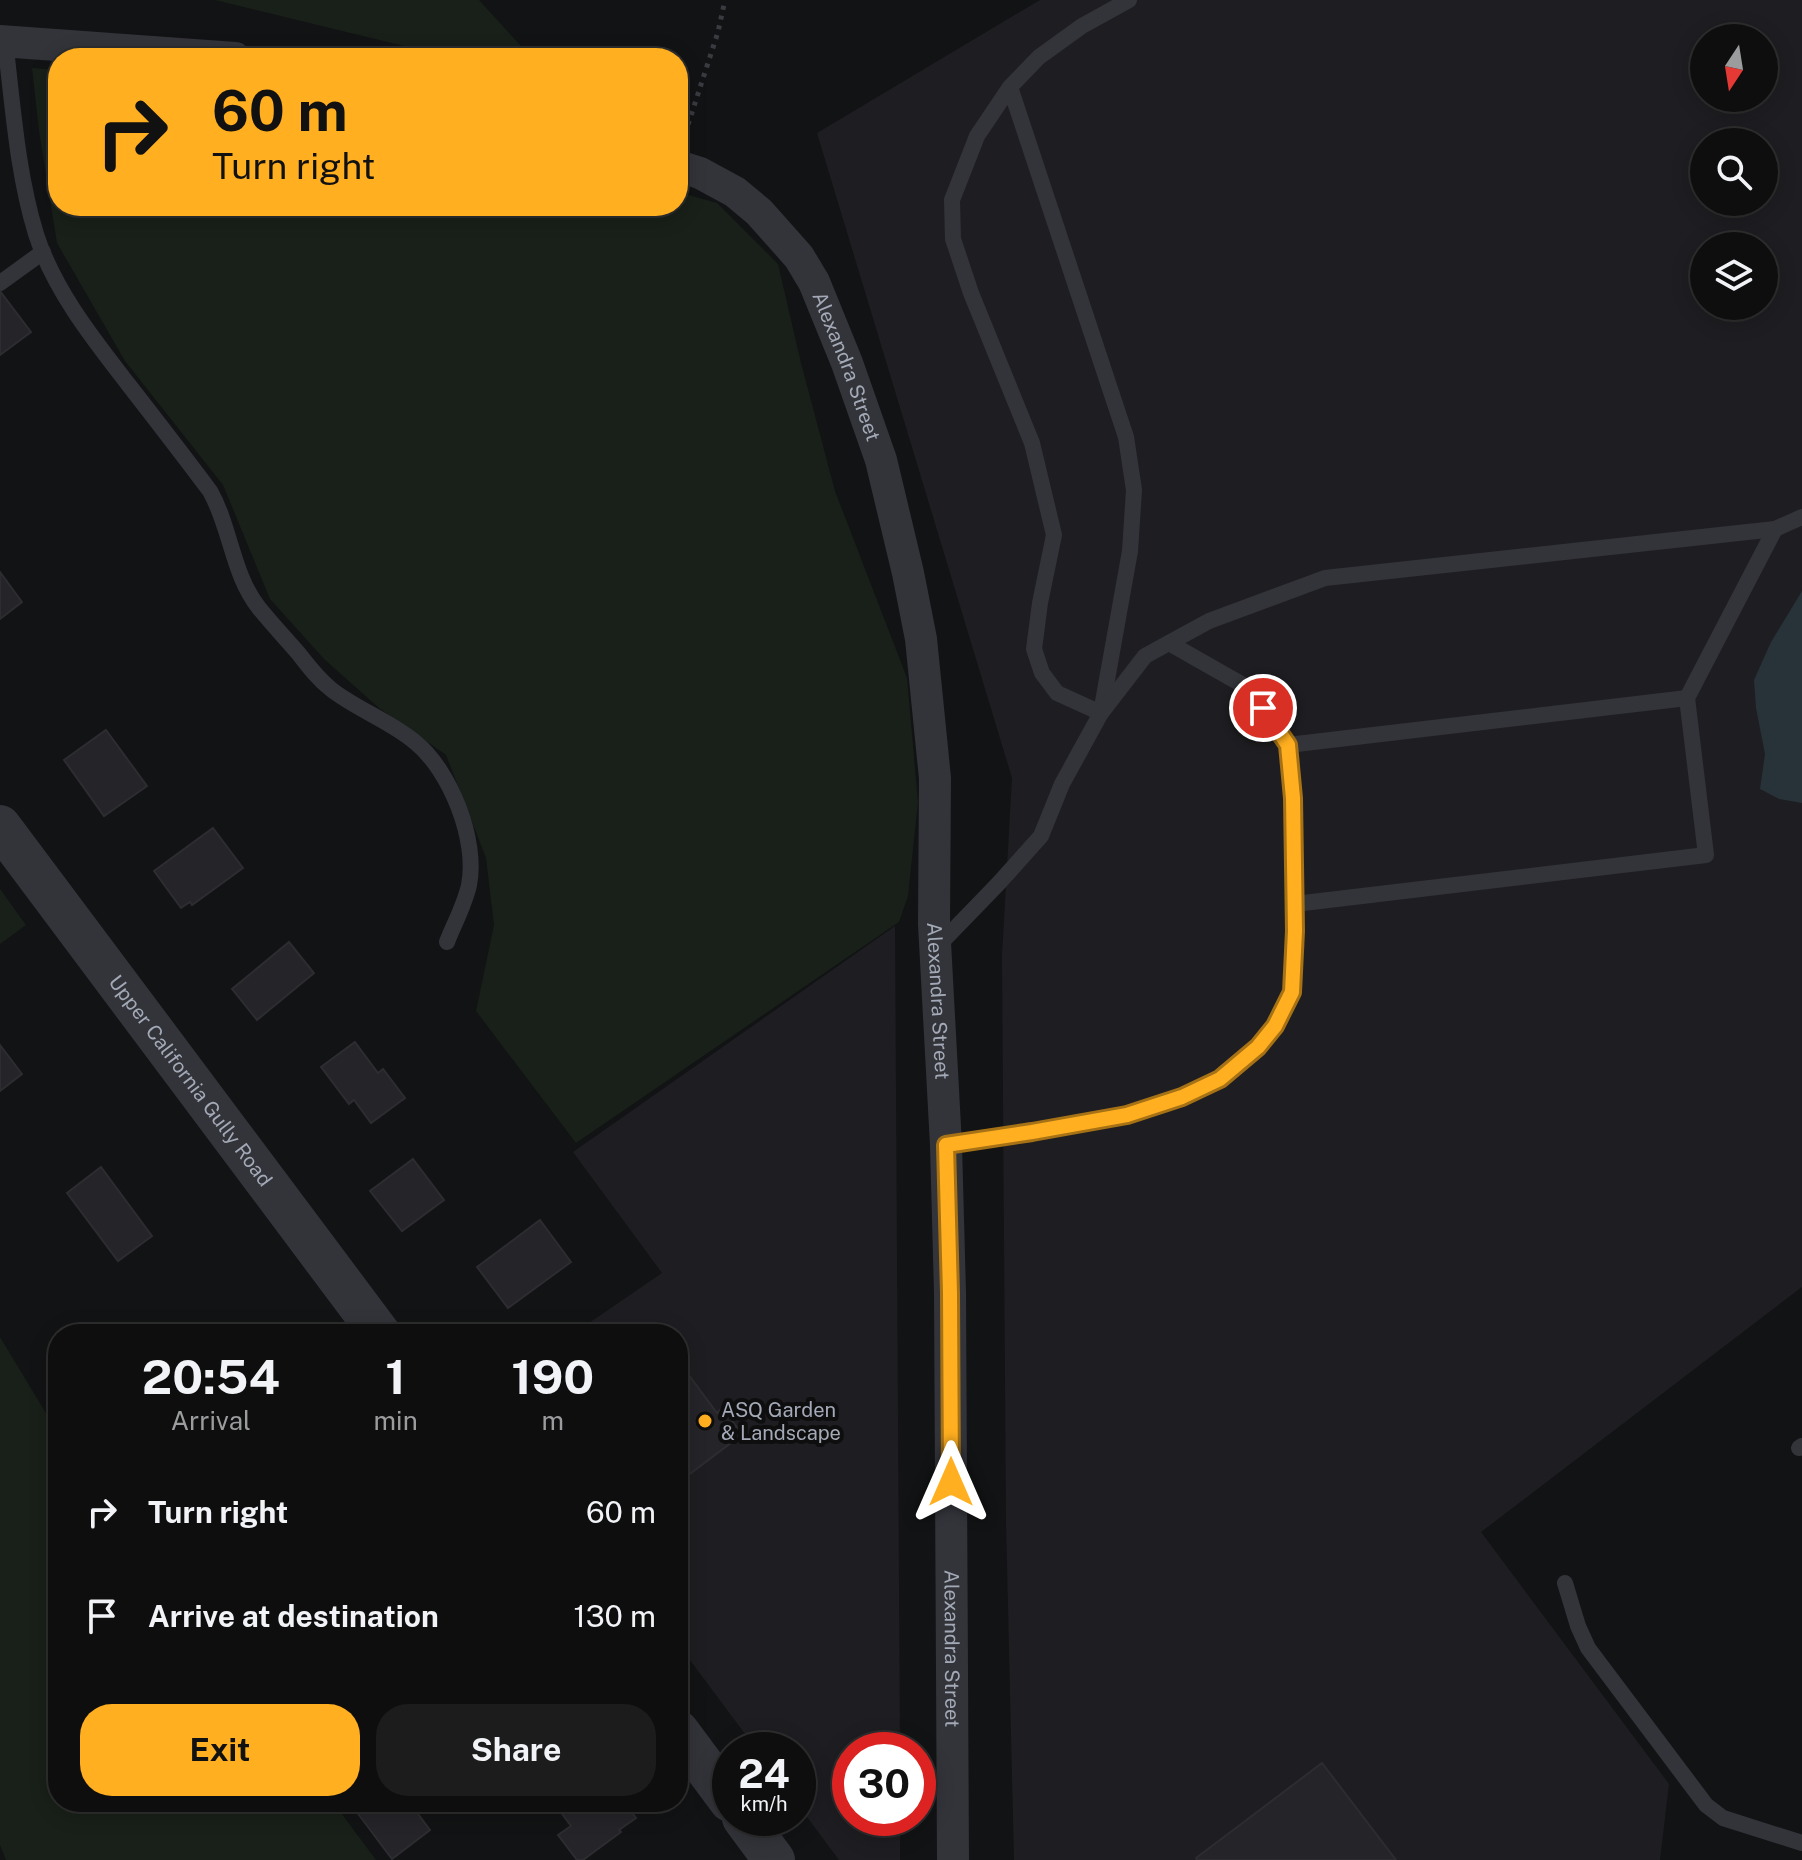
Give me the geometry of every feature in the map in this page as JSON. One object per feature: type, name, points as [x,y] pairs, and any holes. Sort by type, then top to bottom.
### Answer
[{"type":"street","points":[[2,41],[98,48]]},
{"type":"street","name":"Alexandra Street","points":[[688,162],[700,173],[735,192],[759,212],[799,257],[814,282],[881,460],[921,639],[935,778],[936,948],[950,1293],[953,1860]]},
{"type":"street","name":"Upper California Gully Road","points":[[0,826],[373,1324]]},
{"type":"street","points":[[688,1744],[712,1777]]},
{"type":"street","points":[[756,1836],[774,1860]]},
{"type":"lane","points":[[1101,713],[1057,693],[1042,673],[1034,649],[1054,535],[1032,443],[971,293],[953,239],[952,200],[977,136],[1010,87],[1039,57],[1082,26],[1129,0]]},
{"type":"lane","points":[[2,41],[24,183],[37,235],[67,300],[210,491],[219,506],[245,589],[258,606],[332,690],[414,741],[430,755],[442,774],[465,824],[470,846],[468,887],[447,942]]},
{"type":"lane","points":[[1010,87],[1126,437],[1134,490],[1130,551],[1101,713]]},
{"type":"lane","points":[[0,283],[43,252]]},
{"type":"lane","points":[[936,948],[1041,836],[1062,784],[1101,713],[1145,656],[1209,621],[1325,578],[1775,529],[1802,517]]},
{"type":"lane","points":[[1295,904],[1706,855],[1687,698],[1775,529]]},
{"type":"lane","points":[[946,1145],[1127,1115],[1182,1097],[1220,1079],[1258,1047],[1275,1026],[1292,992],[1295,904],[1293,798],[1288,745],[1250,689],[1169,643]]},
{"type":"lane","points":[[1288,745],[1687,698]]},
{"type":"lane","points":[[1565,1583],[1588,1648],[1706,1805],[1723,1818],[1802,1843]]},
{"type":"path","points":[[688,129],[725,0]]},
{"type":"shaded area","points":[[215,0],[479,0],[523,48],[412,48]]},
{"type":"shaded area","points":[[1040,0],[1802,0],[1802,1287],[1481,1532],[1669,1784],[1660,1860],[1014,1860],[1006,1522],[1002,956],[1012,778],[817,133]]},
{"type":"shaded area","points":[[32,68],[48,69],[48,187]]},
{"type":"shaded area","points":[[688,195],[717,203],[778,264],[835,491],[907,678],[918,802],[908,896],[899,922],[576,1143],[476,1011],[494,925],[486,858],[446,755],[379,708],[324,659],[270,599],[223,485],[125,361],[57,243],[53,216],[688,216]]},
{"type":"shaded area","points":[[1802,591],[1802,803],[1779,799],[1760,789],[1765,754],[1754,680],[1771,642]]},
{"type":"shaded area","points":[[0,889],[26,925],[0,944]]},
{"type":"shaded area","points":[[895,926],[900,1732],[832,1732],[832,1836],[900,1836],[900,1860],[839,1860],[816,1829],[816,1732],[744,1732],[688,1657],[688,1324],[588,1324],[662,1273],[573,1152]]},
{"type":"shaded area","points":[[0,1337],[48,1416],[48,1812],[340,1812],[376,1860],[6,1860],[0,1845]]},
{"type":"building","points":[[0,291],[31,332],[0,355]]},
{"type":"building","points":[[0,572],[22,602],[0,619]]},
{"type":"building","points":[[106,730],[147,786],[104,816],[64,760]]},
{"type":"building","points":[[213,828],[243,868],[192,905],[190,902],[181,908],[154,871]]},
{"type":"building","points":[[289,942],[314,973],[257,1020],[232,989]]},
{"type":"building","points":[[355,1042],[378,1073],[383,1069],[405,1098],[371,1123],[354,1100],[349,1104],[321,1067]]},
{"type":"building","points":[[0,1045],[22,1074],[0,1091]]},
{"type":"building","points":[[413,1159],[444,1200],[402,1231],[370,1191]]},
{"type":"building","points":[[101,1167],[152,1236],[118,1261],[67,1193]]},
{"type":"building","points":[[540,1220],[571,1262],[508,1308],[477,1267]]},
{"type":"building","name":"ASQ Garden & Landscape","points":[[688,1374],[717,1413],[722,1408],[739,1430],[733,1435],[736,1439],[688,1475]]},
{"type":"building","points":[[1322,1763],[1396,1860],[1197,1860],[1196,1858]]},
{"type":"building","points":[[357,1812],[416,1812],[430,1830],[392,1859]]},
{"type":"building","points":[[561,1812],[632,1812],[636,1818],[583,1860],[577,1860],[558,1835],[571,1826]]},
{"type":"place","name":"ASQ Garden & Landscape","points":[[705,1421]]},
{"type":"route","points":[[951,1482],[946,1145],[1127,1115],[1182,1097],[1220,1079],[1258,1047],[1275,1026],[1292,992],[1295,931],[1293,798],[1288,745],[1263,708]]}]
